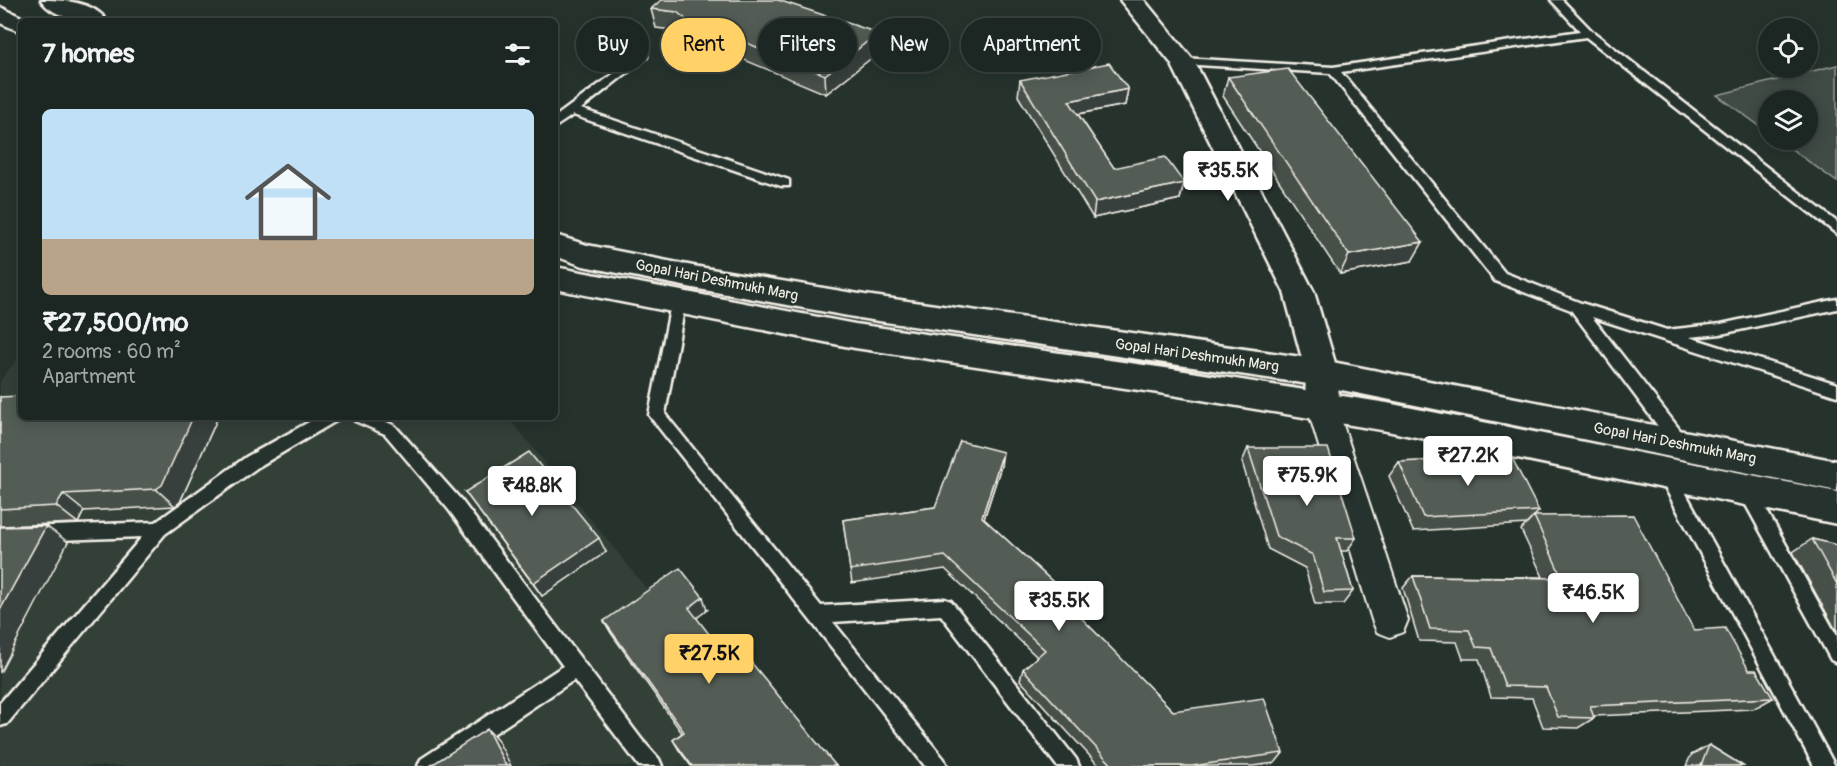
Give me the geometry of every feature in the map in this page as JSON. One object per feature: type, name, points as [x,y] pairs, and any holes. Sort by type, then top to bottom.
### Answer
[{"type":"main road","points":[[53,0],[89,18]]},
{"type":"main road","points":[[1132,0],[1182,61],[1299,292],[1322,374],[1322,407]]},
{"type":"main road","points":[[0,14],[18,23]]},
{"type":"main road","name":"Gopal Hari Deshmukh Marg","points":[[558,246],[583,255],[865,307],[1322,374],[1837,476]]},
{"type":"main road","name":"Gopal Hari Deshmukh Marg","points":[[558,279],[678,304],[855,336],[1387,417],[1837,508]]},
{"type":"street","points":[[1322,407],[1390,620]]},
{"type":"lane","points":[[1556,0],[1588,33],[1837,229]]},
{"type":"lane","points":[[1182,61],[1333,70],[1588,33]]},
{"type":"lane","points":[[1333,70],[1500,277],[1575,306],[1837,390]]},
{"type":"lane","points":[[558,121],[622,72]]},
{"type":"lane","points":[[572,110],[785,183]]},
{"type":"lane","points":[[678,304],[657,415],[937,766]]},
{"type":"lane","points":[[1663,334],[1721,329],[1837,304]]},
{"type":"lane","points":[[1575,306],[1681,444]]},
{"type":"lane","points":[[0,717],[159,529],[252,462],[326,420]]},
{"type":"lane","points":[[376,420],[392,423],[652,766]]},
{"type":"lane","points":[[1666,473],[1825,766]]},
{"type":"lane","points":[[1746,489],[1837,654]]},
{"type":"lane","points":[[0,535],[159,529]]},
{"type":"lane","points":[[816,615],[945,606],[1069,766]]},
{"type":"lane","points":[[428,766],[576,668]]},
{"type":"shaded area","points":[[1837,65],[1837,182],[1793,150],[1818,150],[1818,90],[1758,90],[1758,125],[1717,95],[1785,78],[1818,78],[1818,70]]},
{"type":"shaded area","points":[[18,358],[18,420],[510,420],[790,766],[0,766],[0,381]]},
{"type":"building","points":[[661,0],[778,0],[833,18],[758,18],[758,48],[746,43],[746,18],[684,18],[677,12],[651,9]]},
{"type":"building","points":[[857,26],[869,30],[869,40],[857,50]]},
{"type":"building","points":[[1109,63],[1128,89],[1069,101],[1114,168],[1165,157],[1184,183],[1095,202],[1020,80],[1062,72],[1101,72],[1101,65]]},
{"type":"building","points":[[1288,69],[1423,242],[1349,255],[1228,77]]},
{"type":"building","points":[[18,396],[18,420],[192,420],[162,485],[156,489],[63,494],[56,506],[0,509],[0,397]]},
{"type":"building","points":[[960,441],[1003,452],[982,517],[1054,583],[1050,586],[1173,711],[1264,698],[1283,753],[1192,766],[1113,766],[1023,669],[1045,650],[945,556],[850,570],[843,520],[935,507]]},
{"type":"building","points":[[1248,448],[1328,448],[1356,538],[1337,538],[1353,591],[1324,592],[1313,555],[1276,536]]},
{"type":"building","points":[[529,452],[599,538],[533,583],[465,492]]},
{"type":"building","points":[[1511,456],[1539,511],[1423,517],[1399,462]]},
{"type":"building","points":[[1633,515],[1694,630],[1725,628],[1749,670],[1756,670],[1773,698],[1590,706],[1594,718],[1558,717],[1546,687],[1505,686],[1491,648],[1476,647],[1469,630],[1430,629],[1413,576],[1562,578],[1534,516]]},
{"type":"building","points":[[46,526],[0,610],[0,527]]},
{"type":"building","points":[[1812,539],[1837,545],[1837,584]]},
{"type":"building","points":[[680,568],[703,597],[689,608],[725,655],[737,645],[836,766],[692,766],[673,740],[684,732],[604,621]]},
{"type":"building","points":[[487,729],[506,766],[430,766]]},
{"type":"building","points":[[1709,745],[1743,766],[1701,766]]}]
